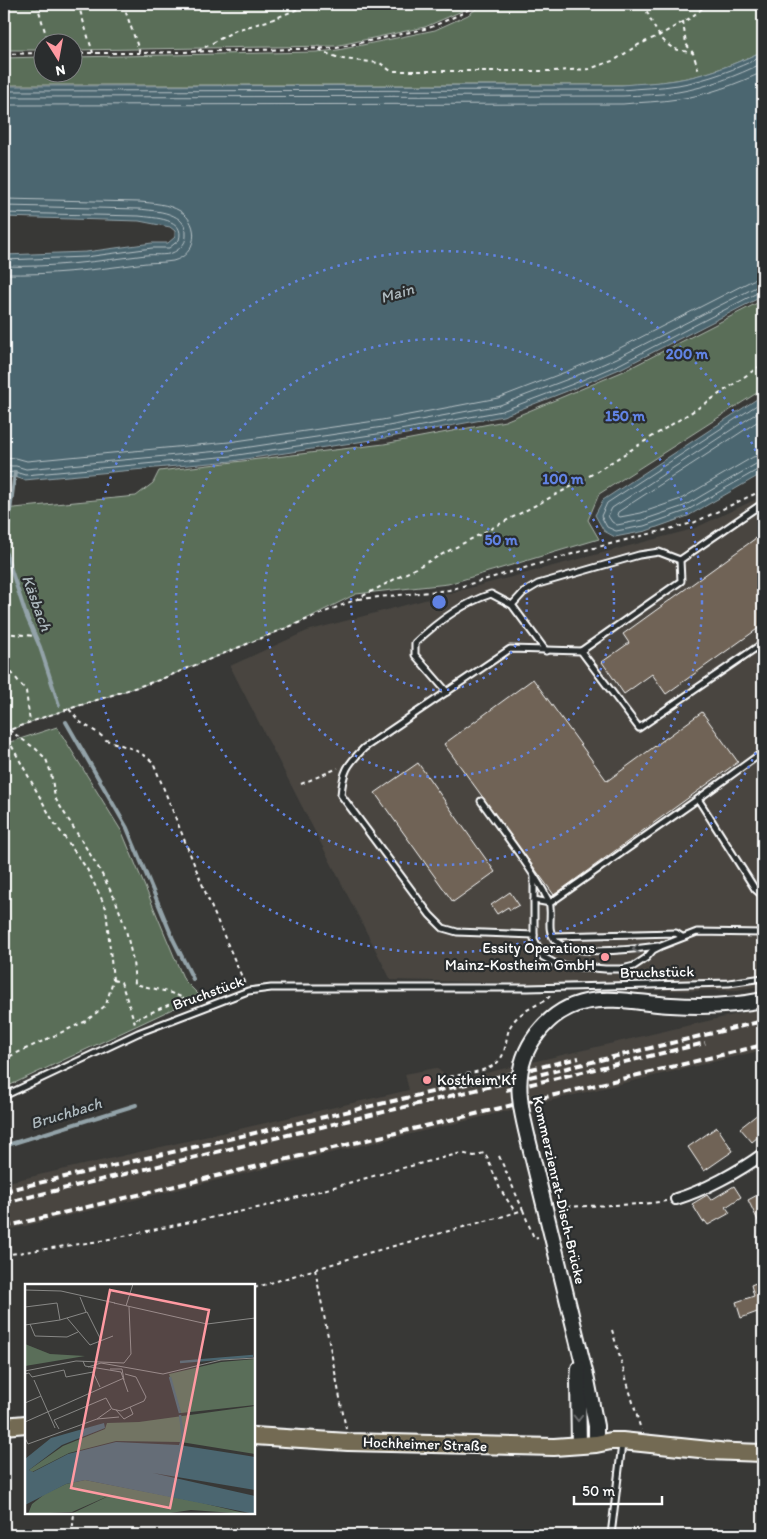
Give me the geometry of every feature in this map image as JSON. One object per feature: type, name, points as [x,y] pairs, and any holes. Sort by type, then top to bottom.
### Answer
[{"type":"main road","points":[[4,1426],[25,1424]]},
{"type":"main road","name":"Hochheimer Straße","points":[[255,1436],[386,1443],[554,1447],[579,1446],[611,1441],[763,1453]]},
{"type":"street","name":"Kommerzienrat-Disch-Brücke","points":[[596,1444],[596,1426],[581,1354],[520,1102],[519,1080],[526,1052],[537,1034],[552,1018],[564,1010],[592,1000],[607,999],[670,1005],[710,1006],[763,1000]]},
{"type":"street","points":[[676,1200],[690,1195],[762,1158]]},
{"type":"street","name":"Kommerzienrat-Disch-Brücke","points":[[579,1446],[578,1380],[581,1354]]},
{"type":"lane","points":[[680,560],[763,503]]},
{"type":"lane","points":[[512,605],[523,593],[538,584],[639,555],[659,552],[680,560]]},
{"type":"lane","points":[[534,935],[457,932],[443,928],[430,915],[341,794],[342,778],[350,762],[364,748],[510,650],[581,652],[681,581],[680,560]]},
{"type":"lane","points":[[447,692],[415,655],[415,644],[428,631],[474,599],[491,594],[512,605],[546,652]]},
{"type":"lane","points":[[581,652],[638,728],[763,643]]},
{"type":"lane","points":[[534,900],[550,903],[763,752]]},
{"type":"lane","points":[[698,799],[755,889],[763,896]]},
{"type":"lane","points":[[482,801],[550,903],[550,930],[554,940],[562,946],[591,951],[627,950],[661,946]]},
{"type":"lane","points":[[534,878],[534,939],[543,957],[558,965],[577,968],[612,969],[634,966],[646,958],[653,950],[696,932],[763,932]]},
{"type":"lane","points":[[553,936],[676,932],[682,937]]},
{"type":"lane","name":"Bruchstück","points":[[4,1096],[138,1033],[248,991],[281,988],[528,988],[729,983],[763,978]]},
{"type":"lane","points":[[611,1535],[622,1443]]},
{"type":"path","points":[[37,4],[45,32]]},
{"type":"path","points":[[78,4],[93,53]]},
{"type":"path","points":[[123,4],[140,53]]},
{"type":"path","points":[[197,52],[236,30],[271,20],[310,4]]},
{"type":"path","points":[[82,53],[336,48],[429,28],[463,13],[476,4]]},
{"type":"path","points":[[644,4],[655,27],[666,43],[675,50],[693,53]]},
{"type":"path","points":[[319,49],[342,59],[380,63],[391,71],[552,71],[589,69],[615,60],[638,45],[660,35],[708,4]]},
{"type":"path","points":[[683,21],[686,44],[693,53],[699,72]]},
{"type":"path","points":[[4,54],[32,53]]},
{"type":"path","points":[[4,1059],[86,1022],[106,1005],[113,980],[106,908],[87,869],[53,821],[4,732],[70,708],[159,680],[357,599],[578,483],[706,403],[763,364]]},
{"type":"path","points":[[357,599],[449,590],[586,550],[693,523],[763,490]]},
{"type":"path","points":[[4,633],[35,636]]},
{"type":"path","points":[[4,668],[12,673],[26,691],[30,722]]},
{"type":"path","points":[[70,708],[80,722],[106,740],[133,749],[153,762],[211,906],[248,991]]},
{"type":"path","points":[[9,730],[36,749],[46,759],[56,798],[98,867],[116,901],[126,930],[136,984],[184,998],[134,1020]]},
{"type":"path","points":[[301,784],[350,762]]},
{"type":"path","points":[[113,980],[121,982],[138,1033]]},
{"type":"path","points":[[442,1078],[493,1066],[500,1060],[505,1051],[510,1028],[520,1014],[546,1000],[559,986]]},
{"type":"path","points":[[4,1255],[100,1241],[262,1207],[461,1153],[474,1156],[484,1153],[500,1189],[516,1213]]},
{"type":"path","points":[[499,1156],[534,1238],[544,1236]]},
{"type":"path","points":[[558,1207],[642,1204],[676,1200]]},
{"type":"path","points":[[255,1288],[368,1253],[523,1210]]},
{"type":"path","points":[[315,1269],[347,1434]]},
{"type":"path","points":[[612,1330],[643,1437]]},
{"type":"path","points":[[72,1535],[74,1514]]},
{"type":"shaded area","points":[[763,496],[763,985],[738,990],[633,989],[566,991],[512,983],[391,980],[230,666],[307,631],[693,529]]},
{"type":"shaded area","points":[[763,1008],[763,1050],[4,1231],[4,1183],[409,1090],[405,1074],[436,1068],[444,1074],[447,1082]]},
{"type":"green space","points":[[4,4],[472,4],[462,11],[425,27],[335,46],[82,50],[82,32],[32,32],[32,50],[4,50]]},
{"type":"green space","points":[[483,4],[763,4],[763,51],[731,65],[699,75],[662,82],[622,85],[4,85],[4,58],[32,57],[32,82],[82,82],[82,57],[338,50],[435,30],[468,15]]},
{"type":"green space","points":[[763,300],[763,389],[599,494],[588,520],[599,539],[448,584],[356,594],[298,623],[159,680],[4,732],[4,509],[136,496],[153,483],[159,471],[384,444],[505,421],[624,371]]},
{"type":"green space","points":[[57,727],[122,832],[184,980],[200,996],[4,1088],[4,744]]},
{"type":"water","name":"Main","points":[[763,51],[763,296],[622,368],[503,416],[385,438],[232,461],[24,480],[15,477],[4,478],[4,255],[86,252],[152,243],[168,243],[175,237],[175,231],[170,227],[139,221],[4,217],[4,86],[622,85],[687,78],[731,65]]},
{"type":"water","points":[[763,395],[763,473],[688,516],[646,531],[615,537],[604,531],[595,515],[603,500]]},
{"type":"building","points":[[763,533],[763,625],[666,694],[652,674],[624,694],[602,662],[629,643],[623,634]]},
{"type":"building","points":[[533,679],[607,781],[702,712],[738,762],[554,895],[444,744]]},
{"type":"building","points":[[418,763],[495,872],[453,902],[375,793]]},
{"type":"building","points":[[510,892],[519,905],[510,910],[508,907],[497,914],[491,905]]},
{"type":"building","points":[[763,1110],[763,1133],[752,1142],[740,1128]]},
{"type":"building","points":[[717,1127],[733,1151],[704,1171],[688,1147]]},
{"type":"building","points":[[734,1186],[741,1197],[726,1207],[730,1213],[708,1225],[705,1221],[703,1222],[692,1204],[707,1195],[711,1200]]},
{"type":"building","points":[[763,1192],[763,1231],[748,1200]]},
{"type":"building","points":[[763,1280],[763,1316],[760,1311],[741,1318],[736,1302],[754,1296],[751,1285]]},
{"type":"waterway","name":"Käsbach","points":[[15,472],[5,551],[59,705]]},
{"type":"waterway","name":"Käsbach","points":[[66,722],[127,828],[173,939],[193,979]]},
{"type":"waterway","name":"Bruchbach","points":[[4,1146],[136,1105]]},
{"type":"railway","points":[[4,1203],[763,1021]]},
{"type":"railway","points":[[506,1090],[705,1043]]},
{"type":"railway","points":[[4,1227],[763,1045]]},
{"type":"railway","points":[[4,1191],[579,1058]]},
{"type":"place","name":"Essity Operations Mainz-Kostheim GmbH","points":[[605,957]]},
{"type":"place","name":"Kostheim Kf","points":[[427,1080]]}]
